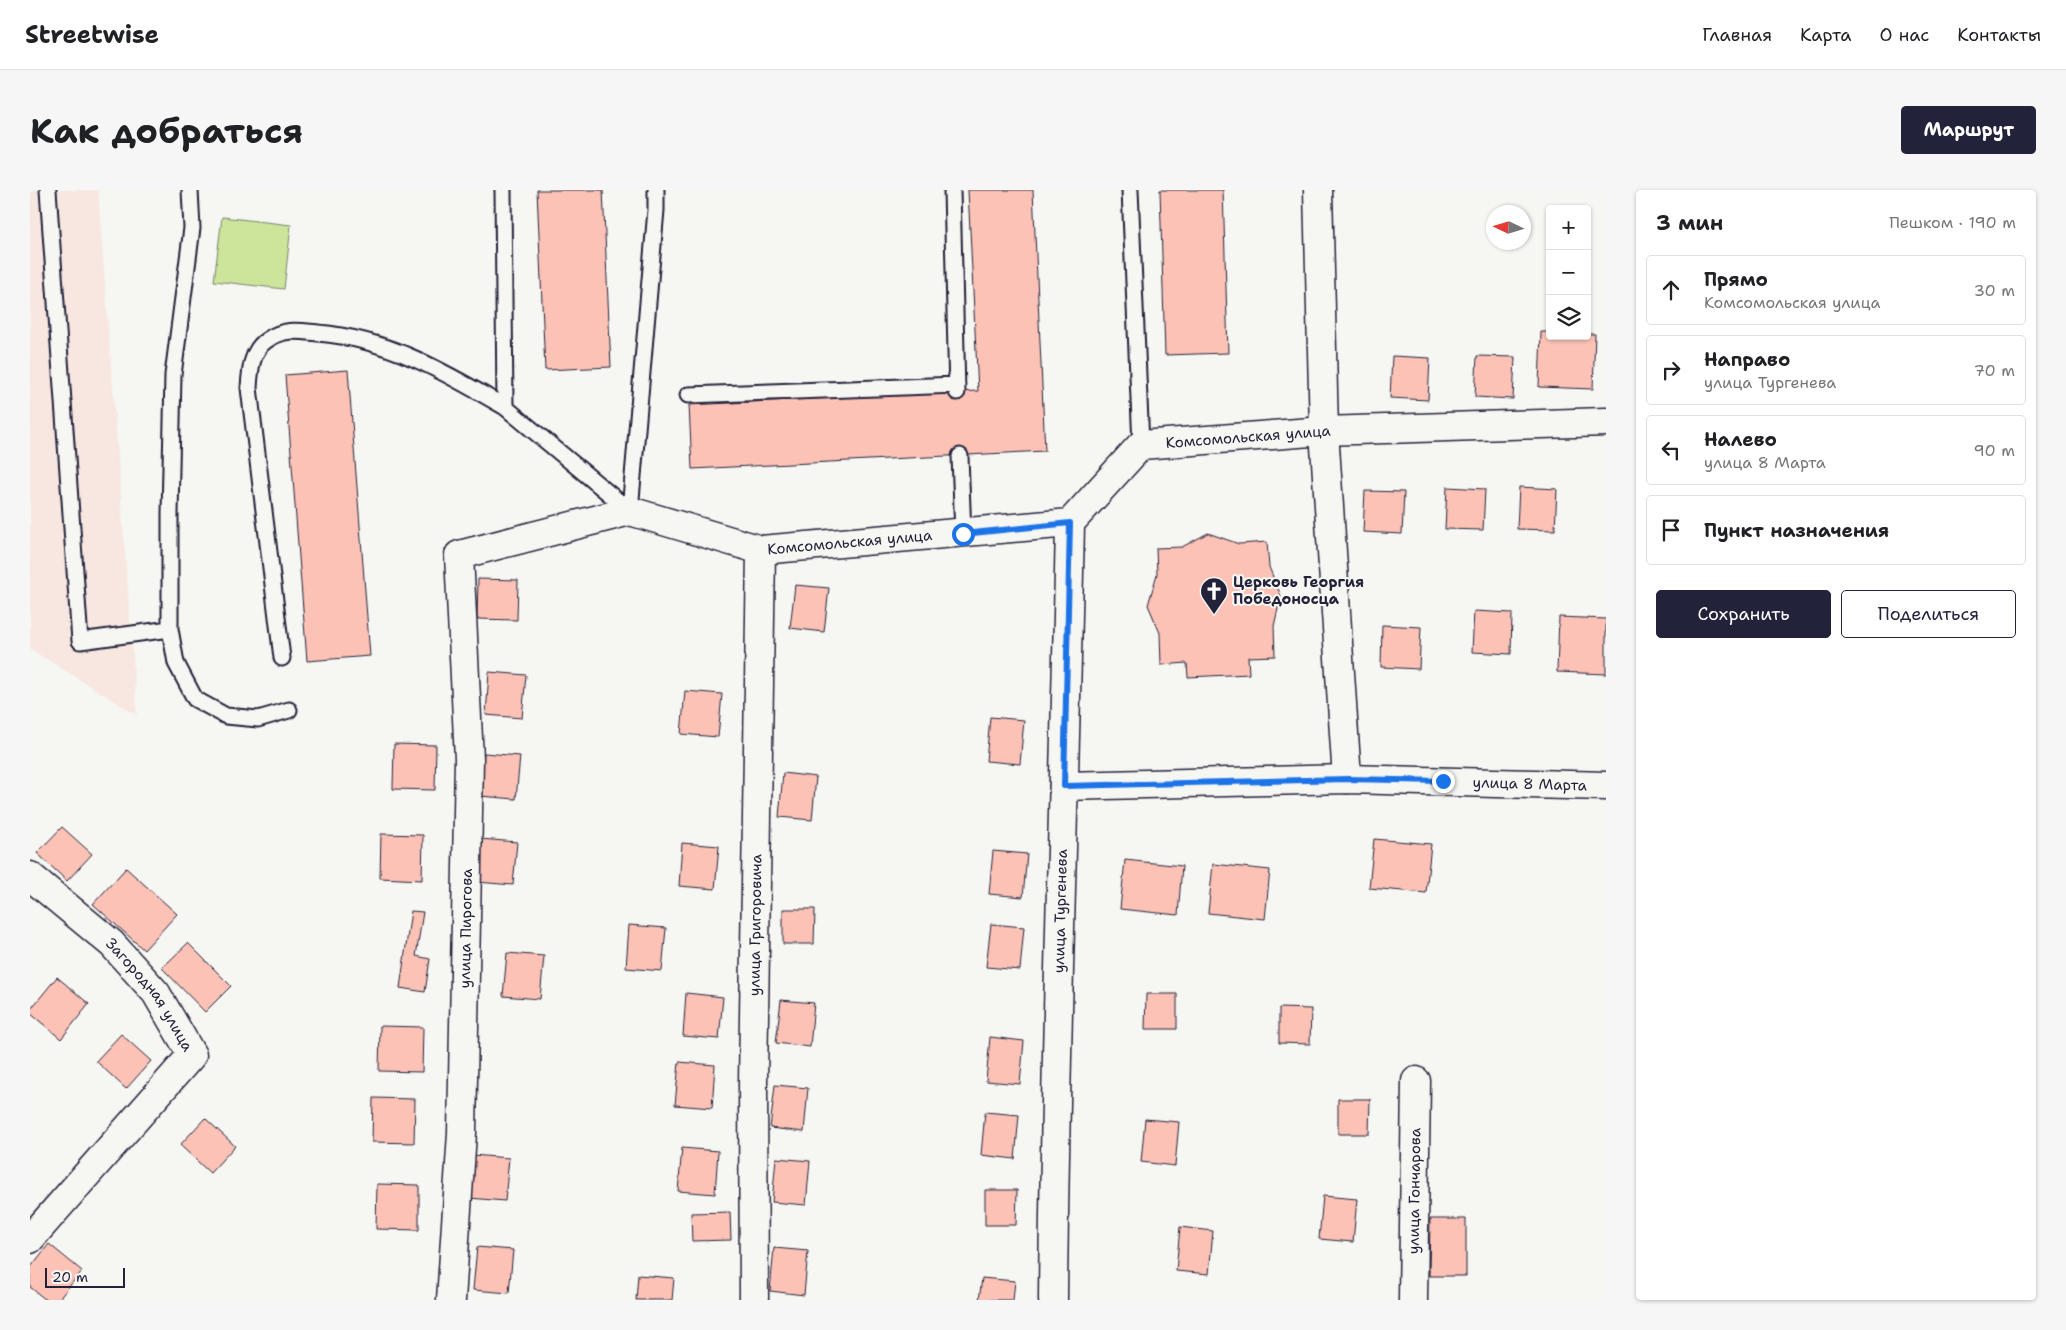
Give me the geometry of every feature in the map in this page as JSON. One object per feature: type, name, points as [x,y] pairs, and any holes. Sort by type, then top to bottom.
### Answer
[{"type":"street","points":[[1318,190],[1324,430],[1348,779]]},
{"type":"street","name":"Комсомольская улица","points":[[1141,445],[1324,430],[1606,422]]},
{"type":"street","points":[[1070,523],[1141,445]]},
{"type":"street","name":"Комсомольская улица","points":[[630,511],[761,550],[963,534],[1070,523]]},
{"type":"street","name":"улица Пирогова","points":[[451,1300],[462,1133],[468,759],[459,556],[630,511]]},
{"type":"street","name":"улица Тургенева","points":[[1053,1300],[1054,1125],[1070,523]]},
{"type":"street","name":"улица Григоровича","points":[[754,1300],[753,1083],[761,550]]},
{"type":"street","name":"улица 8 Марта","points":[[1064,786],[1348,779],[1606,786]]},
{"type":"street","name":"Загородная улица","points":[[30,876],[112,944],[156,993],[192,1055],[30,1239]]},
{"type":"street","name":"улица Гончарова","points":[[1413,1300],[1416,1081]]},
{"type":"lane","points":[[48,190],[80,641],[170,630]]},
{"type":"lane","points":[[190,190],[192,228],[173,375],[170,630],[176,663],[195,699],[226,716],[258,718],[289,710]]},
{"type":"lane","points":[[503,190],[505,407]]},
{"type":"lane","points":[[630,511],[656,210],[656,190]]},
{"type":"lane","points":[[688,395],[957,388],[952,190]]},
{"type":"lane","points":[[1130,190],[1141,445]]},
{"type":"lane","points":[[282,658],[248,388],[251,361],[265,340],[289,330],[332,334],[368,340],[404,353],[453,377],[505,407],[630,511]]},
{"type":"lane","points":[[960,456],[963,534]]},
{"type":"shaded area","points":[[30,190],[98,190],[137,715],[30,649]]},
{"type":"green space","points":[[222,217],[291,225],[284,289],[214,281]]},
{"type":"building","points":[[537,190],[603,190],[611,367],[545,370]]},
{"type":"building","points":[[968,190],[1033,190],[1045,451],[692,469],[689,405],[978,391]]},
{"type":"building","points":[[1160,190],[1223,190],[1228,353],[1165,355]]},
{"type":"building","points":[[1541,332],[1546,332],[1546,340],[1591,340],[1591,334],[1595,334],[1593,389],[1539,387]]},
{"type":"building","points":[[1392,356],[1430,358],[1428,400],[1390,398]]},
{"type":"building","points":[[1477,356],[1515,357],[1513,399],[1475,397]]},
{"type":"building","points":[[348,370],[370,656],[307,661],[285,375]]},
{"type":"building","points":[[1447,487],[1485,489],[1483,530],[1445,529]]},
{"type":"building","points":[[1519,487],[1557,489],[1555,530],[1517,529]]},
{"type":"building","points":[[1365,491],[1404,492],[1402,534],[1363,532]]},
{"type":"building","name":"Церковь Георгия Победоносца","points":[[1208,533],[1239,544],[1267,542],[1269,567],[1281,596],[1274,626],[1275,656],[1248,657],[1249,674],[1188,677],[1187,663],[1161,665],[1160,633],[1148,605],[1157,574],[1156,548],[1182,547]]},
{"type":"building","points":[[478,579],[518,580],[517,620],[477,619]]},
{"type":"building","points":[[795,585],[829,588],[824,632],[790,628]]},
{"type":"building","points":[[1474,611],[1512,613],[1511,654],[1472,652]]},
{"type":"building","points":[[1559,617],[1606,619],[1606,674],[1557,672]]},
{"type":"building","points":[[1382,625],[1421,627],[1419,669],[1381,667]]},
{"type":"building","points":[[489,672],[526,675],[522,718],[486,715]]},
{"type":"building","points":[[685,691],[722,694],[718,737],[681,734]]},
{"type":"building","points":[[990,717],[1024,720],[1020,764],[986,761]]},
{"type":"building","points":[[394,744],[436,745],[435,790],[393,789]]},
{"type":"building","points":[[484,753],[520,756],[516,799],[480,796]]},
{"type":"building","points":[[783,773],[816,777],[812,820],[779,817]]},
{"type":"building","points":[[62,827],[92,854],[67,881],[37,853]]},
{"type":"building","points":[[381,834],[423,835],[422,880],[380,878]]},
{"type":"building","points":[[480,839],[517,842],[513,885],[477,882]]},
{"type":"building","points":[[1374,839],[1431,844],[1426,893],[1369,888]]},
{"type":"building","points":[[682,843],[719,846],[715,889],[679,886]]},
{"type":"building","points":[[993,851],[1027,854],[1023,897],[989,894]]},
{"type":"building","points":[[1125,860],[1182,866],[1178,915],[1120,909]]},
{"type":"building","points":[[1213,864],[1270,870],[1265,919],[1208,913]]},
{"type":"building","points":[[126,868],[177,914],[144,950],[93,904]]},
{"type":"building","points":[[783,909],[815,909],[814,944],[783,944]]},
{"type":"building","points":[[411,911],[423,912],[416,956],[430,959],[425,992],[400,988]]},
{"type":"building","points":[[991,924],[1024,927],[1020,970],[986,967]]},
{"type":"building","points":[[629,925],[666,928],[662,971],[626,968]]},
{"type":"building","points":[[188,943],[231,986],[205,1012],[162,968]]},
{"type":"building","points":[[507,953],[544,956],[540,999],[503,996]]},
{"type":"building","points":[[57,977],[89,1004],[61,1039],[30,1013],[30,1010]]},
{"type":"building","points":[[686,993],[723,997],[719,1039],[683,1036]]},
{"type":"building","points":[[1146,994],[1177,994],[1177,1029],[1145,1029]]},
{"type":"building","points":[[781,1000],[814,1003],[810,1047],[776,1043]]},
{"type":"building","points":[[1279,1008],[1311,1009],[1310,1044],[1279,1043]]},
{"type":"building","points":[[380,1026],[423,1027],[422,1072],[379,1071]]},
{"type":"building","points":[[121,1034],[151,1061],[126,1089],[96,1061]]},
{"type":"building","points":[[990,1037],[1024,1041],[1020,1084],[986,1081]]},
{"type":"building","points":[[679,1062],[715,1065],[712,1108],[675,1105]]},
{"type":"building","points":[[775,1085],[808,1088],[804,1132],[770,1128]]},
{"type":"building","points":[[373,1098],[415,1099],[414,1143],[372,1142]]},
{"type":"building","points":[[1338,1099],[1370,1099],[1369,1134],[1338,1134]]},
{"type":"building","points":[[985,1112],[1019,1115],[1015,1159],[981,1155]]},
{"type":"building","points":[[205,1118],[235,1146],[210,1173],[180,1145]]},
{"type":"building","points":[[1145,1119],[1179,1122],[1175,1166],[1141,1162]]},
{"type":"building","points":[[682,1148],[718,1151],[715,1194],[678,1191]]},
{"type":"building","points":[[472,1155],[509,1158],[505,1201],[469,1198]]},
{"type":"building","points":[[776,1158],[810,1161],[806,1205],[772,1202]]},
{"type":"building","points":[[377,1184],[419,1185],[419,1230],[376,1229]]},
{"type":"building","points":[[985,1190],[1017,1190],[1016,1225],[985,1225]]},
{"type":"building","points":[[1323,1196],[1357,1199],[1353,1242],[1319,1239]]},
{"type":"building","points":[[730,1212],[731,1240],[692,1241],[691,1213]]},
{"type":"building","points":[[1430,1219],[1466,1219],[1466,1276],[1429,1276]]},
{"type":"building","points":[[1180,1227],[1213,1231],[1209,1274],[1176,1271]]},
{"type":"building","points":[[49,1244],[82,1271],[58,1300],[46,1300],[30,1287],[30,1268]]},
{"type":"building","points":[[477,1247],[513,1250],[509,1293],[473,1290]]},
{"type":"building","points":[[774,1248],[808,1251],[804,1295],[770,1291]]},
{"type":"building","points":[[638,1275],[674,1278],[672,1300],[636,1300]]},
{"type":"building","points":[[982,1278],[1015,1281],[1013,1300],[979,1300]]},
{"type":"place","name":"Церковь Георгия Победоносца","points":[[1214,615]]},
{"type":"route","points":[[963,534],[1070,523],[1064,786],[1348,779],[1443,781]]}]
